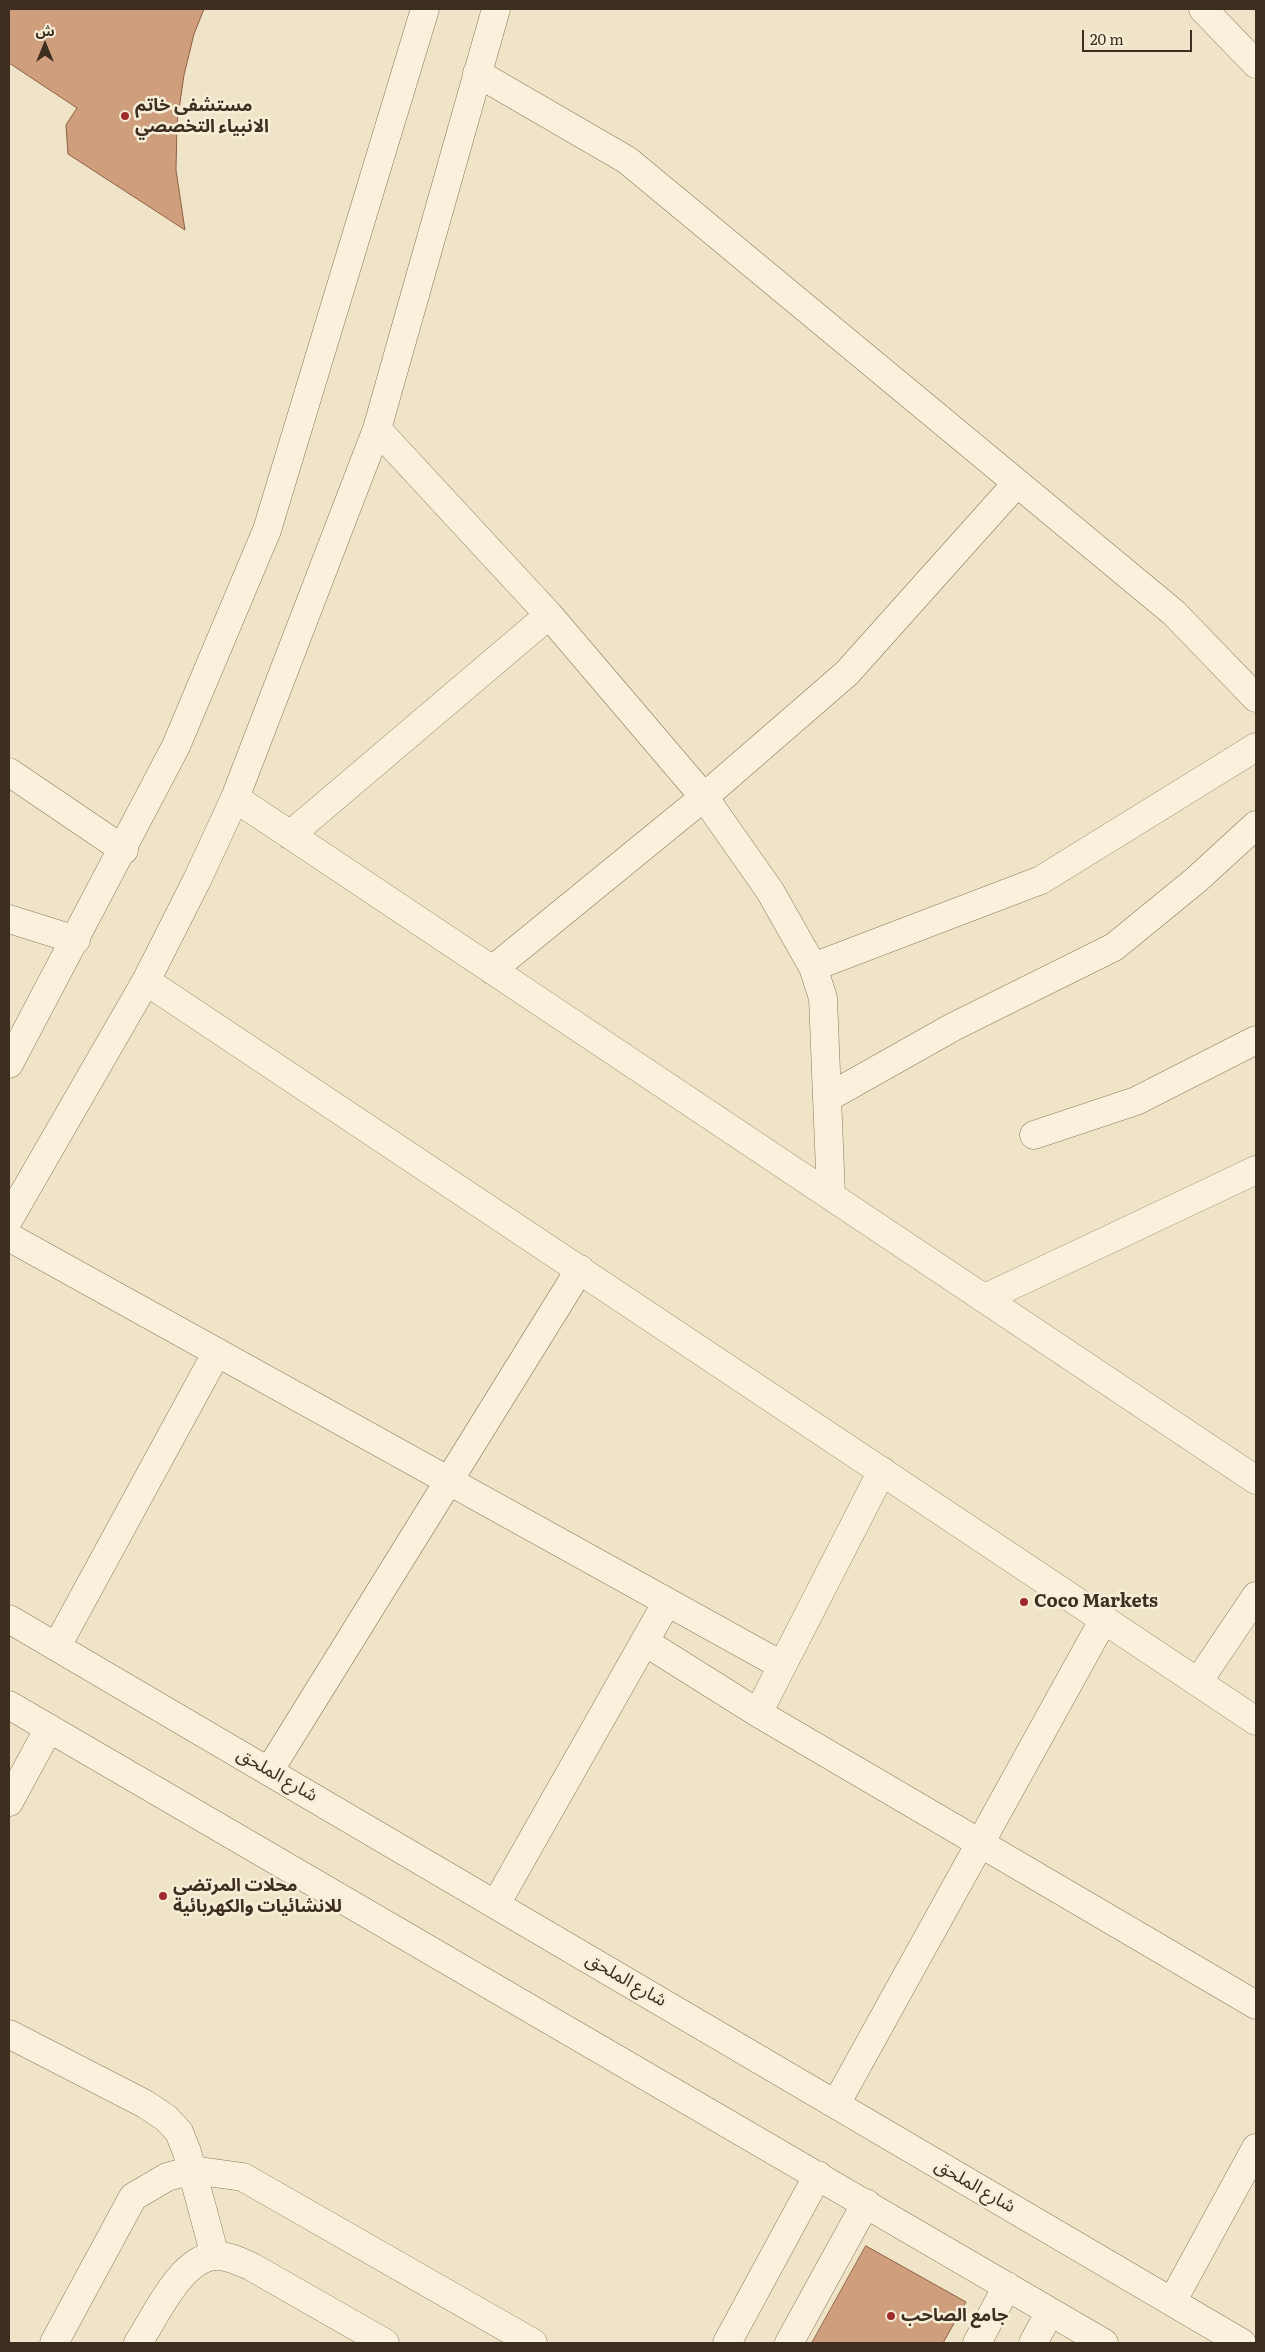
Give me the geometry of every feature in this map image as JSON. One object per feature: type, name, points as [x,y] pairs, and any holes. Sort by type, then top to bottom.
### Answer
[{"type":"street","points":[[9,1064],[124,850],[176,746],[267,530],[425,9]]},
{"type":"street","points":[[9,1219],[146,981],[197,880],[235,798],[377,429],[496,9]]},
{"type":"street","points":[[1203,9],[1256,64]]},
{"type":"street","points":[[477,73],[627,160],[1174,613],[1256,698]]},
{"type":"street","points":[[377,429],[549,615],[704,797],[770,891],[813,967],[823,998],[831,1195]]},
{"type":"street","points":[[492,970],[704,797],[847,673],[1017,483]]},
{"type":"street","points":[[290,835],[549,615]]},
{"type":"street","points":[[813,967],[1041,880],[1256,747]]},
{"type":"street","points":[[9,772],[124,850]]},
{"type":"street","points":[[235,798],[1256,1480]]},
{"type":"street","points":[[827,1098],[953,1027],[1114,947],[1196,880],[1256,826]]},
{"type":"street","points":[[9,919],[76,940]]},
{"type":"street","points":[[146,981],[1256,1721]]},
{"type":"street","points":[[1034,1135],[1136,1101],[1256,1040]]},
{"type":"street","points":[[985,1298],[1256,1170]]},
{"type":"street","points":[[9,1237],[781,1665]]},
{"type":"street","points":[[269,1771],[580,1269]]},
{"type":"street","points":[[57,1646],[216,1352]]},
{"type":"street","points":[[758,1713],[882,1471]]},
{"type":"street","points":[[1198,1682],[1256,1596]]},
{"type":"street","points":[[496,1904],[667,1602]]},
{"type":"street","name":"شارع الملحق","points":[[9,1619],[1242,2343]]},
{"type":"street","points":[[836,2104],[1104,1619]]},
{"type":"street","points":[[645,1642],[758,1713],[1256,2005]]},
{"type":"street","points":[[9,1705],[1104,2343]]},
{"type":"street","points":[[9,1802],[49,1728]]},
{"type":"street","points":[[9,2034],[145,2104],[166,2118],[178,2132],[192,2170],[216,2256]]},
{"type":"street","points":[[1172,2302],[1256,2148]]},
{"type":"street","points":[[54,2343],[133,2197],[167,2177],[192,2170],[243,2177],[534,2343]]},
{"type":"street","points":[[727,2343],[818,2176]]},
{"type":"street","points":[[789,2343],[866,2203]]},
{"type":"street","points":[[138,2343],[183,2272],[198,2260],[216,2256],[234,2259],[252,2267],[385,2343]]},
{"type":"street","points":[[976,2343],[1007,2286]]},
{"type":"street","points":[[1033,2343],[1050,2312]]},
{"type":"building","name":"مستشفى خاتم الانبياء التخصصي","points":[[9,9],[204,9],[194,34],[184,75],[177,123],[176,170],[185,230],[68,154],[66,125],[77,108],[9,63]]},
{"type":"building","points":[[866,2246],[966,2302],[943,2343],[812,2343]]},
{"type":"place","name":"مستشفى خاتم الانبياء التخصصي","points":[[125,116]]},
{"type":"place","name":"Coco Markets","points":[[1024,1602]]},
{"type":"place","name":"محلات المرتضى للانشائيات والكهربائية","points":[[163,1896]]},
{"type":"place","name":"جامع الصاحب","points":[[891,2316]]}]
